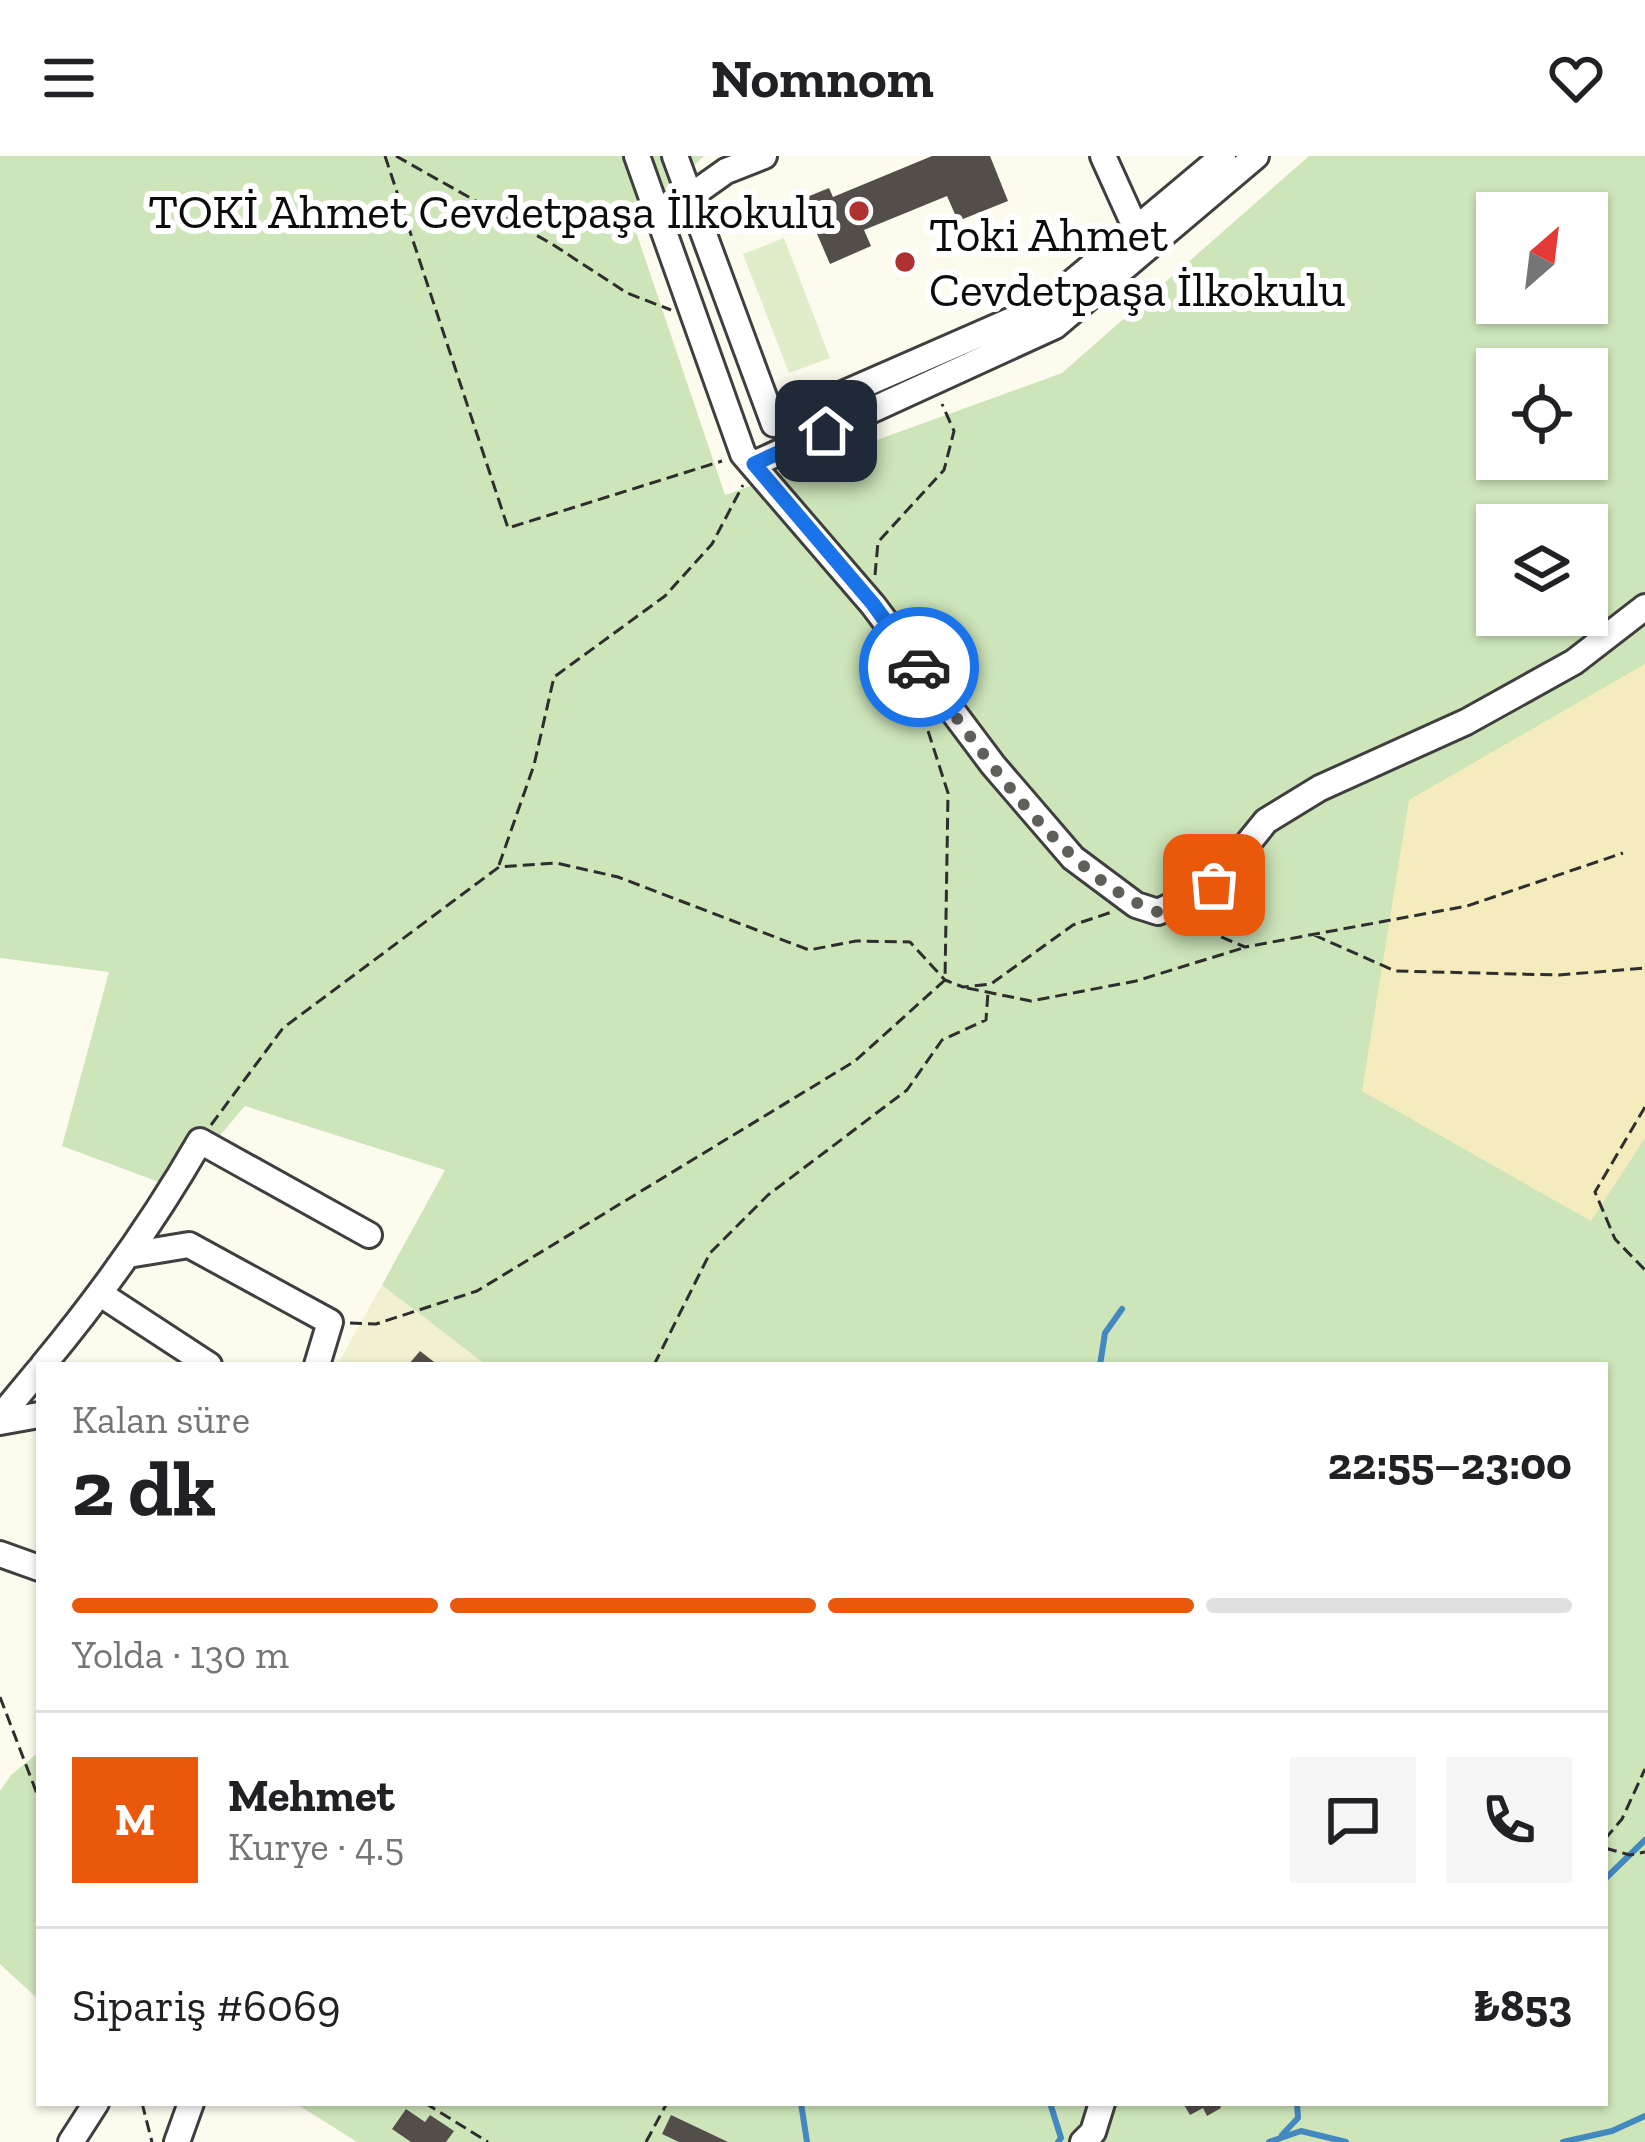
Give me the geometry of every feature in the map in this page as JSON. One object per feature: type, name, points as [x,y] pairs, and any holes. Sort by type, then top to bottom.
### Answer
[{"type":"street","points":[[637,156],[749,459],[873,604],[993,765],[1073,858],[1147,908],[1214,885],[1266,821],[1320,788],[1428,741],[1574,662],[1645,607]]},
{"type":"street","points":[[674,156],[774,424],[1044,306],[1223,156]]},
{"type":"street","points":[[658,219],[726,171],[764,156]]},
{"type":"street","points":[[1102,156],[1136,229]]},
{"type":"street","points":[[749,459],[1055,326],[1256,156]]},
{"type":"street","points":[[46,1362],[102,1295],[200,1141],[370,1235]]},
{"type":"street","points":[[128,1255],[189,1245],[330,1322],[318,1362]]},
{"type":"street","points":[[102,1295],[204,1362]]},
{"type":"street","points":[[0,1420],[36,1374]]},
{"type":"street","points":[[0,1420],[36,1415]]},
{"type":"street","points":[[0,1554],[36,1567]]},
{"type":"street","points":[[71,2142],[94,2106]]},
{"type":"street","points":[[177,2142],[189,2106]]},
{"type":"street","points":[[1083,2142],[1093,2132],[1101,2106]]},
{"type":"path","points":[[385,156],[508,528],[749,459]]},
{"type":"path","points":[[395,156],[552,244],[627,293],[694,319]]},
{"type":"path","points":[[873,604],[878,542],[944,470],[953,431],[933,382]]},
{"type":"path","points":[[499,867],[534,765],[554,677],[665,596],[712,544],[749,459]]},
{"type":"path","points":[[330,1322],[376,1324],[477,1291],[855,1061],[944,980],[948,793],[919,704]]},
{"type":"path","points":[[200,1141],[283,1028],[499,867],[556,863],[618,877],[809,950],[856,941],[910,942],[944,980],[1031,1001],[1136,982],[1245,947],[1467,906],[1623,854]]},
{"type":"path","points":[[963,987],[991,984],[1073,925],[1147,908],[1245,947]]},
{"type":"path","points":[[1312,934],[1395,971],[1558,975],[1645,968]]},
{"type":"path","points":[[656,1362],[710,1253],[768,1195],[907,1090],[942,1040],[986,1020],[988,992]]},
{"type":"path","points":[[1645,1107],[1595,1192],[1616,1239],[1645,1270]]},
{"type":"path","points":[[0,1697],[36,1791]]},
{"type":"path","points":[[1608,1835],[1622,1819],[1645,1769]]},
{"type":"path","points":[[1608,1849],[1630,1855],[1645,1852]]},
{"type":"path","points":[[143,2106],[152,2142]]},
{"type":"path","points":[[430,2106],[488,2142]]},
{"type":"path","points":[[646,2142],[665,2106]]},
{"type":"green space","points":[[0,156],[704,156],[633,223],[725,495],[1062,373],[1309,156],[1645,156],[1645,2142],[357,2142],[300,2106],[1608,2106],[1608,1362],[482,1362],[382,1285],[445,1170],[245,1106],[175,1188],[62,1146],[109,972],[0,958]]},
{"type":"green space","points":[[784,238],[830,358],[789,373],[743,254]]},
{"type":"green space","points":[[382,1285],[482,1362],[339,1362]]},
{"type":"green space","points":[[36,1754],[36,1997],[0,1964],[0,1791]]},
{"type":"sand","points":[[1645,664],[1645,1138],[1591,1221],[1362,1091],[1409,800]]},
{"type":"building","name":"TOKİ Ahmet Cevdetpaşa İlkokulu","points":[[932,156],[990,156],[1008,201],[958,221],[947,196],[864,230],[871,246],[830,264],[802,199],[829,188],[833,197]]},
{"type":"building","points":[[420,1351],[434,1362],[411,1362]]},
{"type":"building","points":[[1185,2106],[1221,2108],[1207,2116],[1203,2108],[1190,2115]]},
{"type":"building","points":[[406,2109],[425,2122],[430,2115],[454,2131],[446,2142],[411,2142],[392,2129]]},
{"type":"building","points":[[671,2115],[728,2142],[679,2142],[662,2134]]},
{"type":"waterway","points":[[1100,1362],[1105,1333],[1122,1309]]},
{"type":"waterway","points":[[1608,1876],[1645,1840]]},
{"type":"waterway","points":[[801,2106],[807,2142]]},
{"type":"waterway","points":[[1051,2106],[1061,2138],[1058,2142]]},
{"type":"waterway","points":[[1282,2135],[1298,2118],[1297,2106]]},
{"type":"waterway","points":[[1563,2142],[1612,2131],[1645,2116]]},
{"type":"waterway","points":[[1269,2142],[1301,2131],[1346,2142]]},
{"type":"way so far","points":[[919,667],[993,765],[1073,858],[1136,904],[1158,912],[1214,885]]},
{"type":"place","name":"TOKİ Ahmet Cevdetpaşa İlkokulu","points":[[859,211]]},
{"type":"place","name":"Toki Ahmet Cevdetpaşa İlkokulu","points":[[905,262]]},
{"type":"route","points":[[826,431],[754,464],[873,604],[919,667]]}]
